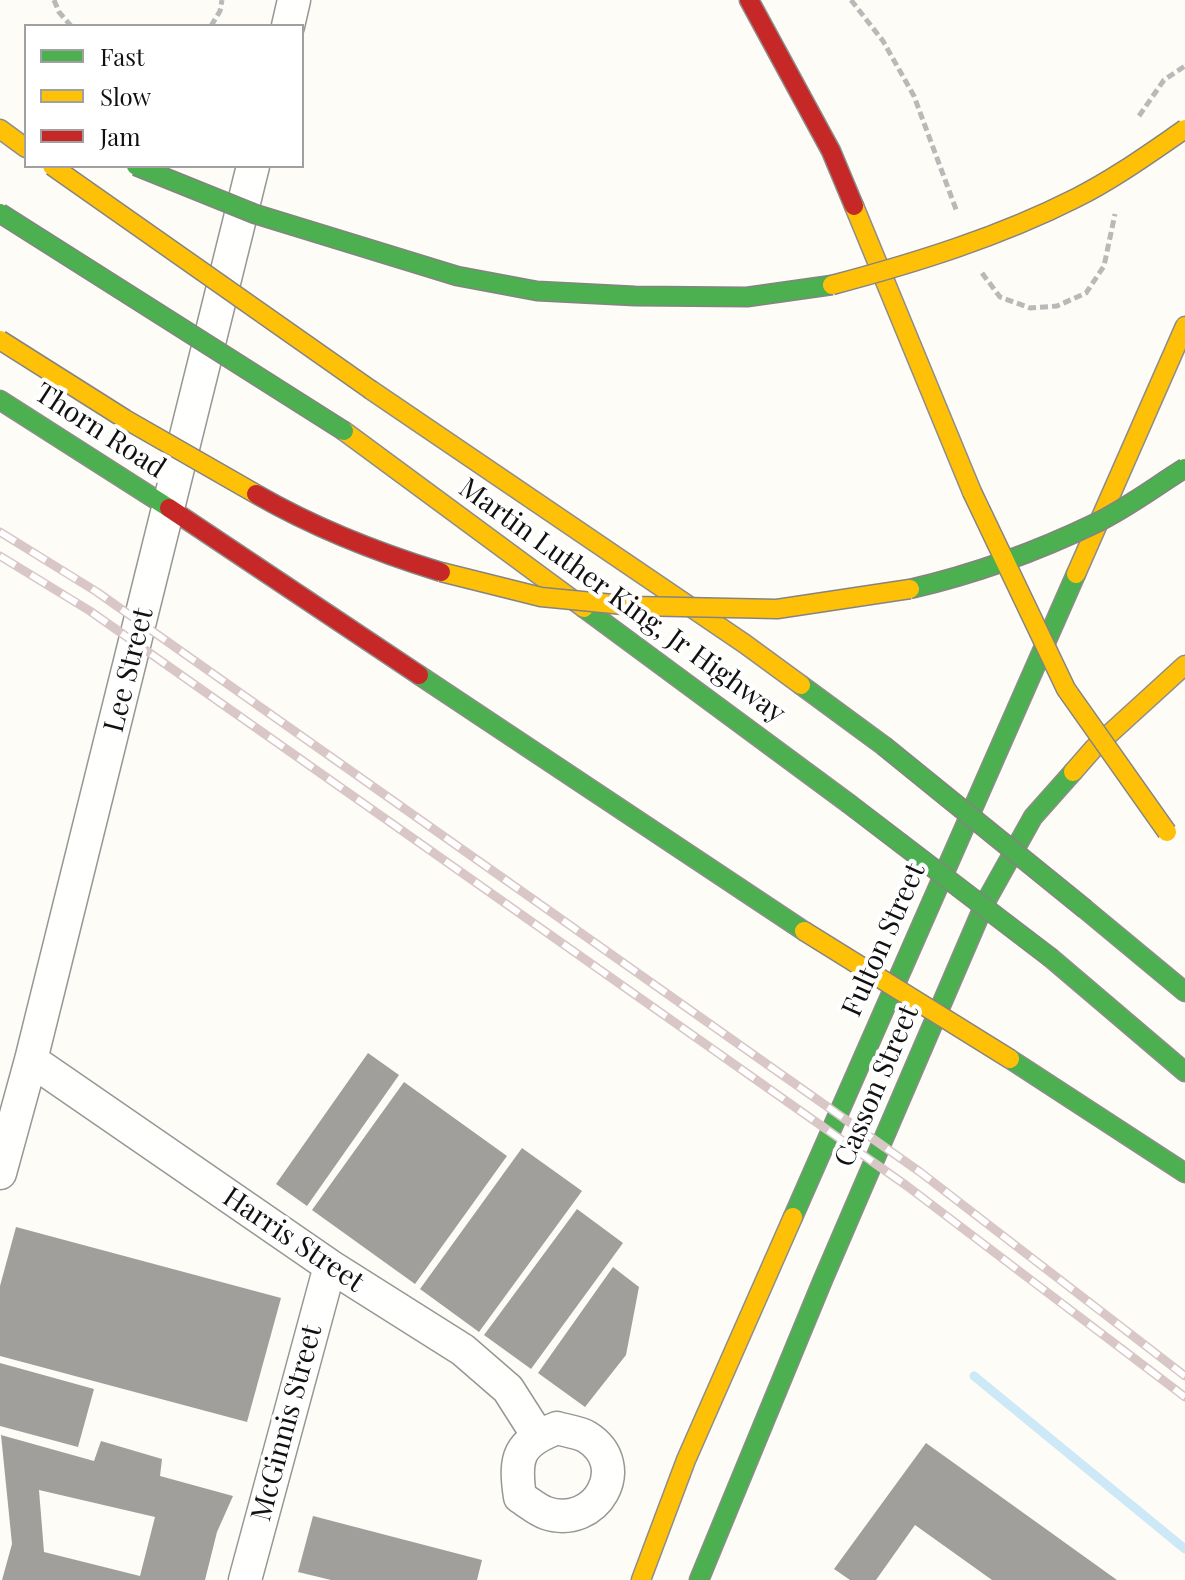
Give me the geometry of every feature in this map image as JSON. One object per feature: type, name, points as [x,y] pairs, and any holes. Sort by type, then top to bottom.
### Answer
[{"type":"main road","points":[[749,0],[831,151],[972,492],[1066,689],[1171,837]]},
{"type":"main road","points":[[0,129],[24,147]]},
{"type":"main road","points":[[141,168],[255,214],[457,276],[537,291],[747,297],[821,288],[890,270],[978,240],[1076,198],[1185,129]]},
{"type":"main road","name":"Martin Luther King, Jr Highway","points":[[55,168],[371,390],[745,644],[884,746],[1185,992]]},
{"type":"main road","name":"Martin Luther King, Jr Highway","points":[[0,213],[344,431],[848,803],[1051,958],[1185,1072]]},
{"type":"main road","name":"Fulton Street","points":[[641,1580],[686,1460],[1185,326]]},
{"type":"main road","points":[[0,340],[137,426],[297,518],[379,553],[466,580],[541,597],[634,606],[777,609],[903,591],[970,575],[1035,550],[1098,522],[1185,468]]},
{"type":"main road","name":"Thorn Road","points":[[0,400],[169,508],[804,931],[1010,1059],[1185,1173]]},
{"type":"main road","name":"Casson Street","points":[[699,1580],[985,903],[1033,817],[1094,748],[1185,665]]},
{"type":"street","points":[[288,24],[294,0]]},
{"type":"street","name":"Lee Street","points":[[0,1173],[31,1060],[253,168]]},
{"type":"street","name":"Harris Street","points":[[31,1060],[330,1266],[463,1350],[508,1389],[538,1436]]},
{"type":"street","name":"McGinnis Street","points":[[245,1580],[330,1266]]},
{"type":"path","points":[[54,0],[69,24]]},
{"type":"path","points":[[212,24],[222,0]]},
{"type":"path","points":[[851,0],[883,41],[914,96],[959,217]]},
{"type":"path","points":[[1134,123],[1164,80],[1185,66]]},
{"type":"path","points":[[981,271],[1000,297],[1030,308],[1057,306],[1086,293],[1104,266],[1116,209]]},
{"type":"building","points":[[368,1053],[399,1075],[307,1206],[276,1184]]},
{"type":"building","points":[[404,1082],[507,1156],[415,1284],[312,1210]]},
{"type":"building","points":[[522,1148],[582,1191],[479,1332],[420,1289]]},
{"type":"building","points":[[577,1209],[623,1243],[531,1369],[484,1335]]},
{"type":"building","points":[[16,1227],[281,1298],[247,1422],[0,1356],[0,1286]]},
{"type":"building","points":[[613,1267],[639,1287],[626,1355],[585,1407],[538,1373]]},
{"type":"building","points":[[0,1363],[94,1389],[78,1447],[0,1426]]},
{"type":"building","points":[[1,1435],[94,1461],[101,1441],[162,1459],[160,1476],[233,1496],[217,1532],[205,1580],[2,1580],[12,1544]],"holes":[[[39,1490],[155,1517],[140,1576],[44,1552]]]},
{"type":"building","points":[[926,1443],[1117,1580],[992,1580],[915,1525],[876,1580],[850,1580],[834,1569]]},
{"type":"building","points":[[313,1516],[482,1560],[477,1580],[331,1580],[298,1572]]},
{"type":"waterway","points":[[974,1376],[1185,1549]]},
{"type":"railway","points":[[0,532],[97,592],[920,1172],[1185,1376]]},
{"type":"railway","points":[[0,556],[90,611],[907,1186],[1185,1397]]},
{"type":"traffic: fast","points":[[141,168],[255,214],[457,276],[537,291],[747,297],[832,285]]},
{"type":"traffic: fast","points":[[0,213],[344,431]]},
{"type":"traffic: fast","points":[[0,400],[169,508]]},
{"type":"traffic: fast","points":[[910,589],[982,569],[1073,534],[1119,511],[1185,468]]},
{"type":"traffic: fast","points":[[793,1217],[1076,574]]},
{"type":"traffic: fast","points":[[584,608],[848,803]]},
{"type":"traffic: fast","points":[[419,675],[804,931]]},
{"type":"traffic: fast","points":[[801,685],[884,746]]},
{"type":"traffic: fast","points":[[884,746],[1085,909]]},
{"type":"traffic: fast","points":[[699,1580],[822,1282],[985,903],[1033,817],[1073,772]]},
{"type":"traffic: fast","points":[[848,803],[1051,958]]},
{"type":"traffic: fast","points":[[1085,909],[1185,992]]},
{"type":"traffic: fast","points":[[1051,958],[1185,1072]]},
{"type":"traffic: fast","points":[[1010,1059],[1185,1173]]},
{"type":"traffic: slow","points":[[0,129],[24,147]]},
{"type":"traffic: slow","points":[[832,285],[956,248],[1047,212],[1104,183],[1185,129]]},
{"type":"traffic: slow","points":[[55,168],[371,390]]},
{"type":"traffic: slow","points":[[854,206],[972,492]]},
{"type":"traffic: slow","points":[[1076,574],[1185,326]]},
{"type":"traffic: slow","points":[[0,340],[125,419],[256,494]]},
{"type":"traffic: slow","points":[[371,390],[801,685]]},
{"type":"traffic: slow","points":[[344,431],[584,608]]},
{"type":"traffic: slow","points":[[972,492],[1066,689],[1167,832]]},
{"type":"traffic: slow","points":[[441,572],[541,597],[634,606],[777,609],[910,589]]},
{"type":"traffic: slow","points":[[1073,772],[1094,748],[1185,665]]},
{"type":"traffic: slow","points":[[804,931],[1010,1059]]},
{"type":"traffic: slow","points":[[641,1580],[686,1460],[793,1217]]},
{"type":"traffic: jam","points":[[749,0],[831,151],[854,206]]},
{"type":"traffic: jam","points":[[256,494],[346,538],[441,572]]},
{"type":"traffic: jam","points":[[169,508],[419,675]]}]
